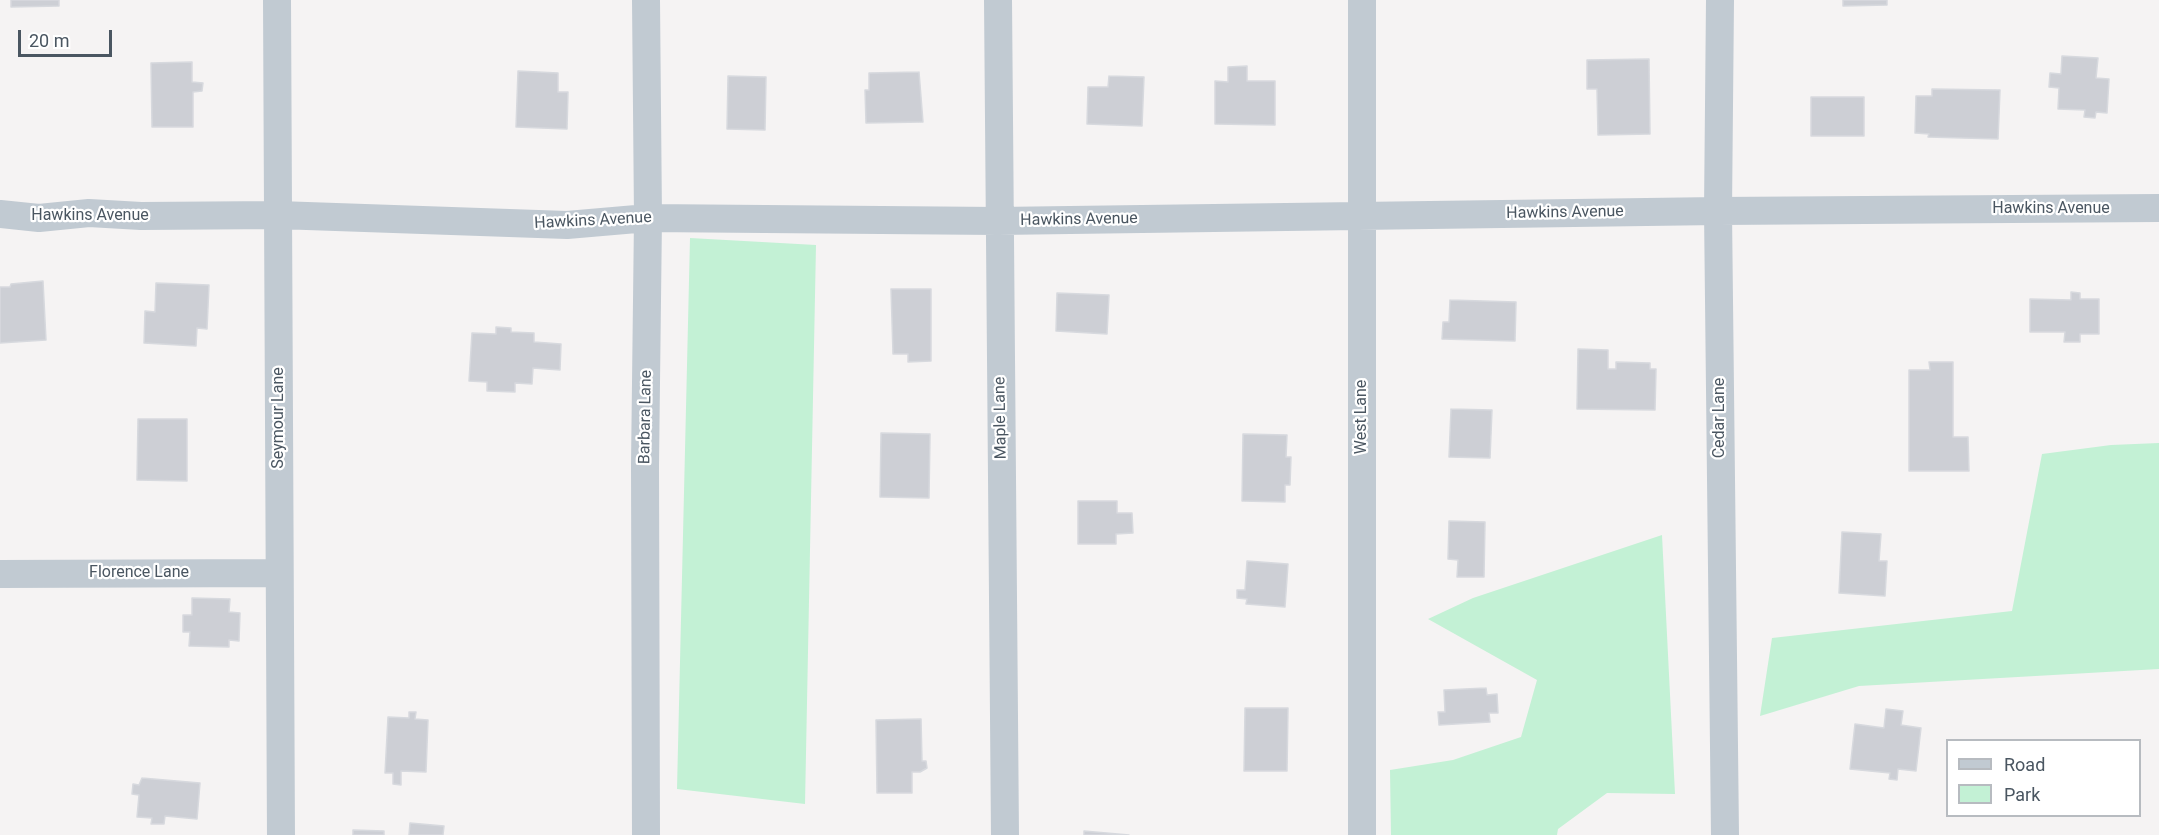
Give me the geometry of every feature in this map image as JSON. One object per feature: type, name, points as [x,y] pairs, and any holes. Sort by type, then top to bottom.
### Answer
[{"type":"street","name":"Seymour Lane","points":[[277,0],[281,835]]},
{"type":"street","name":"Barbara Lane","points":[[646,0],[648,218],[645,465],[646,835]]},
{"type":"street","name":"Maple Lane","points":[[998,0],[998,221],[1005,835]]},
{"type":"street","name":"West Lane","points":[[1362,0],[1362,835]]},
{"type":"street","name":"Cedar Lane","points":[[1720,0],[1718,211],[1725,835]]},
{"type":"street","name":"Hawkins Avenue","points":[[0,214],[39,218],[89,213],[141,216],[278,215],[567,225],[648,218],[998,221],[1718,211],[2159,208]]},
{"type":"street","name":"Florence Lane","points":[[0,574],[279,573]]},
{"type":"green space","points":[[690,238],[816,245],[805,804],[677,789]]},
{"type":"green space","points":[[2159,443],[2159,669],[1859,686],[1760,716],[1772,638],[2012,611],[2042,454],[2111,445]]},
{"type":"green space","points":[[1662,535],[1675,794],[1607,793],[1558,829],[1557,835],[1391,835],[1390,770],[1453,760],[1521,737],[1537,680],[1428,619],[1473,598]]},
{"type":"building","points":[[11,0],[59,0],[59,6],[11,7]]},
{"type":"building","points":[[1843,0],[1887,0],[1887,5],[1843,6]]},
{"type":"building","points":[[2062,56],[2098,58],[2096,78],[2109,79],[2107,113],[2096,112],[2095,118],[2084,117],[2085,110],[2058,109],[2059,88],[2049,87],[2050,73],[2061,74]]},
{"type":"building","points":[[1649,59],[1650,134],[1598,135],[1597,89],[1587,89],[1587,60]]},
{"type":"building","points":[[192,62],[192,82],[203,83],[202,91],[193,92],[193,127],[152,127],[151,63]]},
{"type":"building","points":[[1247,66],[1247,81],[1275,81],[1275,125],[1215,124],[1215,81],[1228,82],[1228,67]]},
{"type":"building","points":[[518,71],[558,73],[558,92],[568,92],[567,129],[516,127]]},
{"type":"building","points":[[919,72],[923,122],[866,123],[865,90],[869,90],[869,73]]},
{"type":"building","points":[[728,76],[766,77],[765,130],[727,129]]},
{"type":"building","points":[[1109,76],[1144,77],[1142,126],[1087,124],[1088,87],[1108,87]]},
{"type":"building","points":[[1932,89],[2000,90],[1998,139],[1928,137],[1929,134],[1915,133],[1916,96],[1932,96]]},
{"type":"building","points":[[1811,97],[1864,97],[1864,136],[1811,136]]},
{"type":"building","points":[[43,281],[46,340],[0,343],[0,287]]},
{"type":"building","points":[[156,283],[209,285],[207,329],[197,328],[196,346],[144,343],[145,311],[155,312]]},
{"type":"building","points":[[891,289],[931,289],[931,361],[908,362],[908,354],[893,354]]},
{"type":"building","points":[[2071,292],[2080,293],[2080,299],[2099,299],[2099,334],[2080,334],[2080,342],[2064,342],[2065,332],[2030,332],[2030,299],[2071,300]]},
{"type":"building","points":[[1057,293],[1109,295],[1107,334],[1056,331]]},
{"type":"building","points":[[1450,300],[1516,302],[1515,341],[1442,339],[1443,322],[1449,322]]},
{"type":"building","points":[[496,327],[511,328],[511,332],[534,333],[534,342],[561,344],[560,370],[533,368],[532,384],[515,383],[515,392],[487,391],[487,382],[469,381],[472,333],[496,334]]},
{"type":"building","points":[[1578,349],[1608,350],[1608,369],[1616,369],[1616,362],[1650,363],[1650,369],[1656,369],[1655,410],[1577,409]]},
{"type":"building","points":[[1929,362],[1953,362],[1953,437],[1968,437],[1969,471],[1909,471],[1909,370],[1930,370]]},
{"type":"building","points":[[1451,409],[1492,410],[1490,458],[1449,457]]},
{"type":"building","points":[[138,419],[187,419],[187,481],[137,480]]},
{"type":"building","points":[[881,433],[930,434],[929,498],[880,497]]},
{"type":"building","points":[[1243,434],[1287,435],[1286,457],[1291,457],[1290,485],[1285,485],[1285,502],[1242,501]]},
{"type":"building","points":[[1078,501],[1117,501],[1117,513],[1132,513],[1133,533],[1116,534],[1116,544],[1078,544]]},
{"type":"building","points":[[1449,521],[1485,522],[1484,577],[1457,577],[1458,560],[1448,559]]},
{"type":"building","points":[[1842,532],[1881,534],[1879,561],[1887,561],[1885,596],[1839,593]]},
{"type":"building","points":[[1247,561],[1288,564],[1285,607],[1246,604],[1247,599],[1237,598],[1237,590],[1245,590]]},
{"type":"building","points":[[192,598],[230,599],[229,612],[240,613],[239,641],[229,640],[229,647],[189,646],[190,632],[183,632],[183,615],[192,615]]},
{"type":"building","points":[[1486,688],[1487,695],[1497,694],[1498,713],[1489,713],[1490,722],[1439,725],[1438,712],[1445,712],[1444,690]]},
{"type":"building","points":[[1245,708],[1288,708],[1287,771],[1244,771]]},
{"type":"building","points":[[1886,709],[1903,711],[1901,725],[1921,728],[1916,771],[1898,769],[1897,780],[1889,779],[1890,773],[1850,769],[1855,724],[1884,728]]},
{"type":"building","points":[[409,712],[416,712],[415,719],[428,720],[426,772],[401,771],[401,785],[393,784],[393,773],[385,773],[388,717],[409,718]]},
{"type":"building","points":[[921,719],[922,761],[926,761],[927,768],[920,772],[912,772],[912,793],[877,793],[876,720]]},
{"type":"building","points":[[142,778],[200,783],[197,819],[165,816],[164,824],[151,824],[152,818],[137,817],[139,795],[132,794],[133,784],[139,785]]},
{"type":"building","points":[[410,823],[444,826],[443,835],[409,835]]},
{"type":"building","points":[[353,830],[384,831],[384,835],[353,835]]},
{"type":"building","points":[[1084,831],[1129,835],[1084,835]]}]
